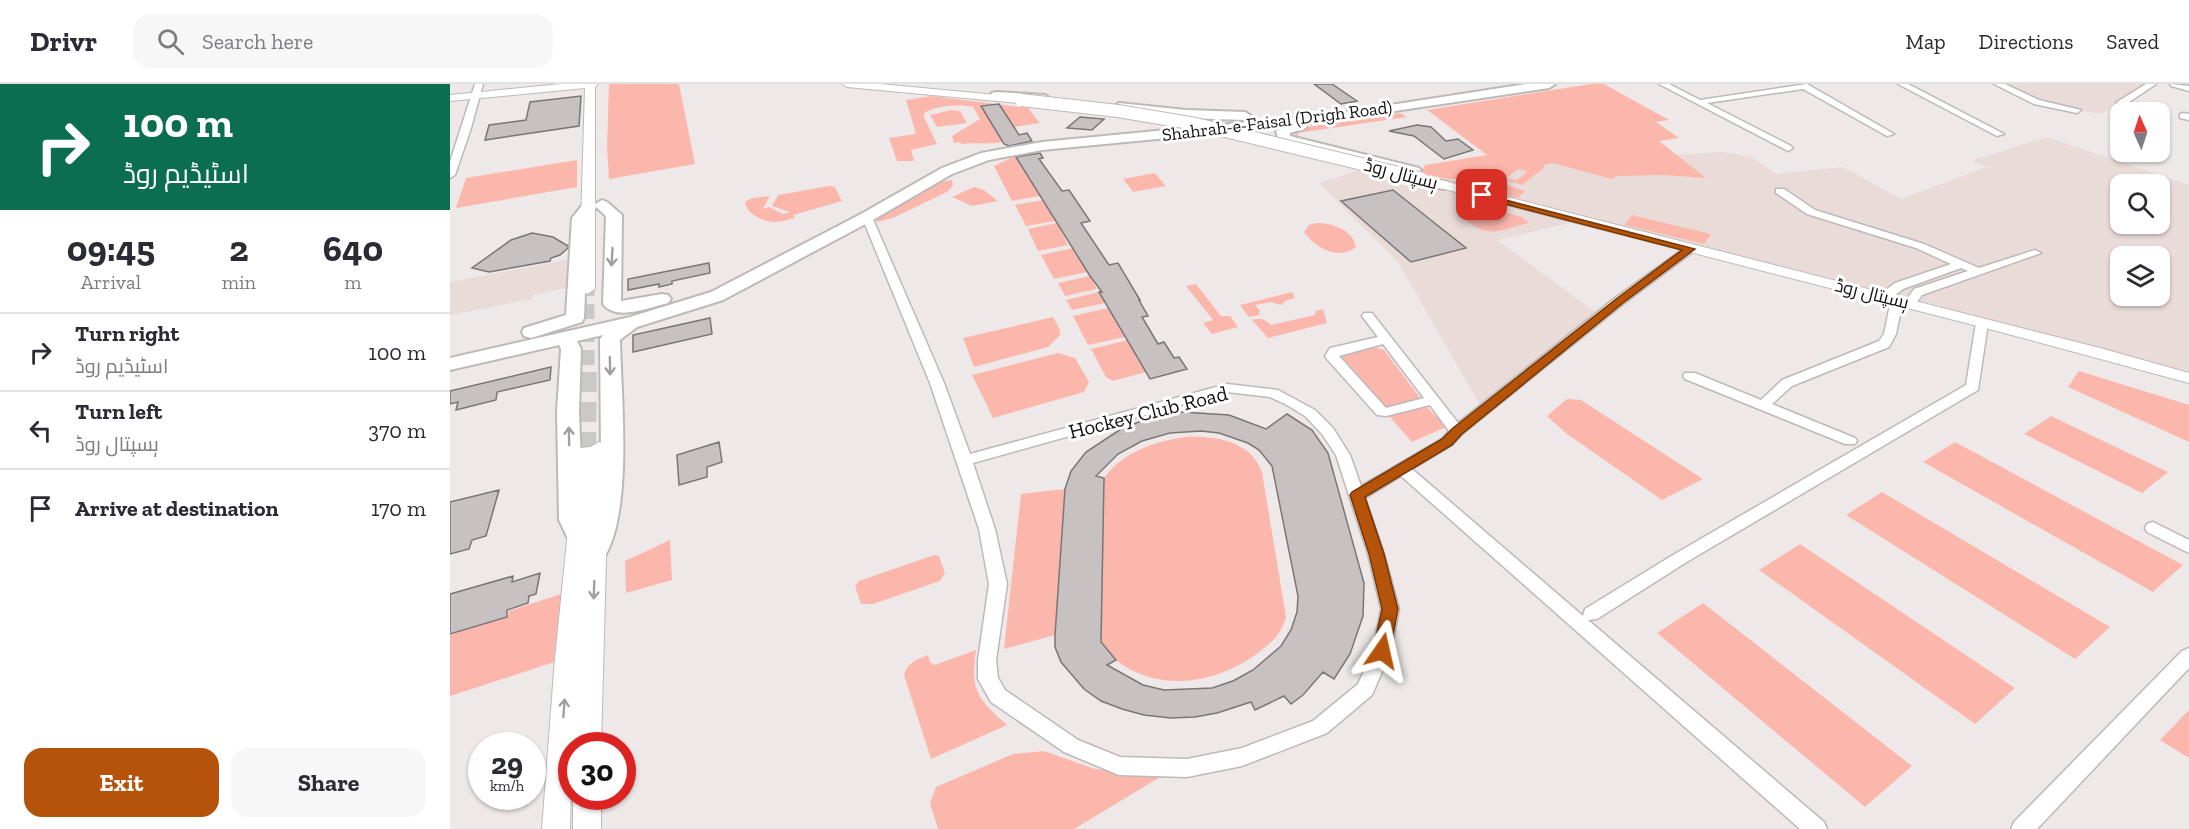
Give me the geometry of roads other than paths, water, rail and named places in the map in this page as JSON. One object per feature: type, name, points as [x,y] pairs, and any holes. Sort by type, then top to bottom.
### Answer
[{"type":"highway","name":"Shahrah-e-Faisal (Drigh Road)","points":[[1003,149],[1044,140],[1302,116],[1511,84]]},
{"type":"highway","name":"Shahrah-e-Faisal (Drigh Road)","points":[[1003,149],[1042,146],[1178,123],[1332,118],[1549,84]]},
{"type":"highway","points":[[995,97],[1199,126]]},
{"type":"highway","points":[[995,97],[1041,98],[1178,123],[1407,178],[1443,183]]},
{"type":"highway","points":[[1122,114],[1123,133]]},
{"type":"highway","points":[[1178,123],[1302,116]]},
{"type":"highway","points":[[1332,118],[1288,128],[1282,131],[1282,135],[1292,140],[1398,166],[1443,183]]},
{"type":"highway","points":[[458,352],[627,314],[702,293],[943,169],[1003,149]]},
{"type":"highway","points":[[458,352],[556,326],[575,318],[588,320],[628,315],[717,296],[867,217],[943,169]]},
{"type":"highway","points":[[575,318],[580,218],[595,206],[614,215],[612,304],[628,315]]},
{"type":"highway","points":[[566,339],[572,349],[568,411],[571,520],[587,543],[606,525],[612,453],[610,339],[628,315],[639,306],[733,278]]},
{"type":"highway","points":[[450,364],[566,339],[628,315]]},
{"type":"main road","points":[[450,97],[477,91],[572,84]]},
{"type":"main road","points":[[477,91],[591,84],[595,123],[592,288]]},
{"type":"main road","points":[[595,123],[602,84]]},
{"type":"main road","name":"ہسپتال روڈ","points":[[847,84],[1021,99],[1187,122],[1420,177],[1690,249],[1893,297],[1913,299],[2189,372]]},
{"type":"main road","name":"ہسپتال روڈ","points":[[875,84],[995,97]]},
{"type":"main road","name":"ہسپتال روڈ","points":[[1443,183],[1893,297],[2189,378]]},
{"type":"main road","points":[[588,732],[587,543],[592,450]]},
{"type":"main road","points":[[556,829],[567,658],[587,543]]},
{"type":"main road","points":[[587,810],[587,829]]},
{"type":"street","points":[[1663,84],[1788,148]]},
{"type":"street","points":[[1902,84],[2000,134]]},
{"type":"street","points":[[1998,84],[2037,102],[2077,110]]},
{"type":"street","points":[[2123,102],[2152,84]]},
{"type":"street","points":[[2174,84],[2189,89]]},
{"type":"street","points":[[1700,102],[1803,85],[1890,134]]},
{"type":"street","points":[[450,176],[477,91]]},
{"type":"street","points":[[1780,191],[1811,212],[1909,242],[1979,272]]},
{"type":"street","points":[[867,217],[937,383],[987,529],[998,584],[987,660],[988,679],[998,696],[1040,726],[1071,746],[1119,766],[1187,768],[1242,757],[1320,727],[1365,689],[1382,651],[1390,609],[1358,495],[1447,442],[1457,431],[1619,301],[1690,249]]},
{"type":"street","points":[[1913,299],[1918,292],[2035,253]]},
{"type":"street","points":[[1762,406],[1787,383],[1884,344],[1890,334],[1893,297],[1899,286],[1962,264]]},
{"type":"street","points":[[1368,316],[1457,431]]},
{"type":"street","points":[[1591,614],[1707,542],[1973,387],[1982,323]]},
{"type":"street","points":[[1386,339],[1335,351],[1332,356],[1382,411],[1386,412],[1433,400]]},
{"type":"street","points":[[1690,376],[1850,441]]},
{"type":"street","name":"Hockey Club Road","points":[[965,460],[1227,388],[1273,393],[1310,413],[1328,430],[1343,455],[1358,495]]},
{"type":"street","points":[[1402,470],[1816,829]]},
{"type":"street","points":[[2153,528],[2189,547]]},
{"type":"street","points":[[2022,829],[2189,656]]},
{"type":"tunnel","points":[[587,289],[587,363]]},
{"type":"tunnel","points":[[586,452],[587,363]]}]
